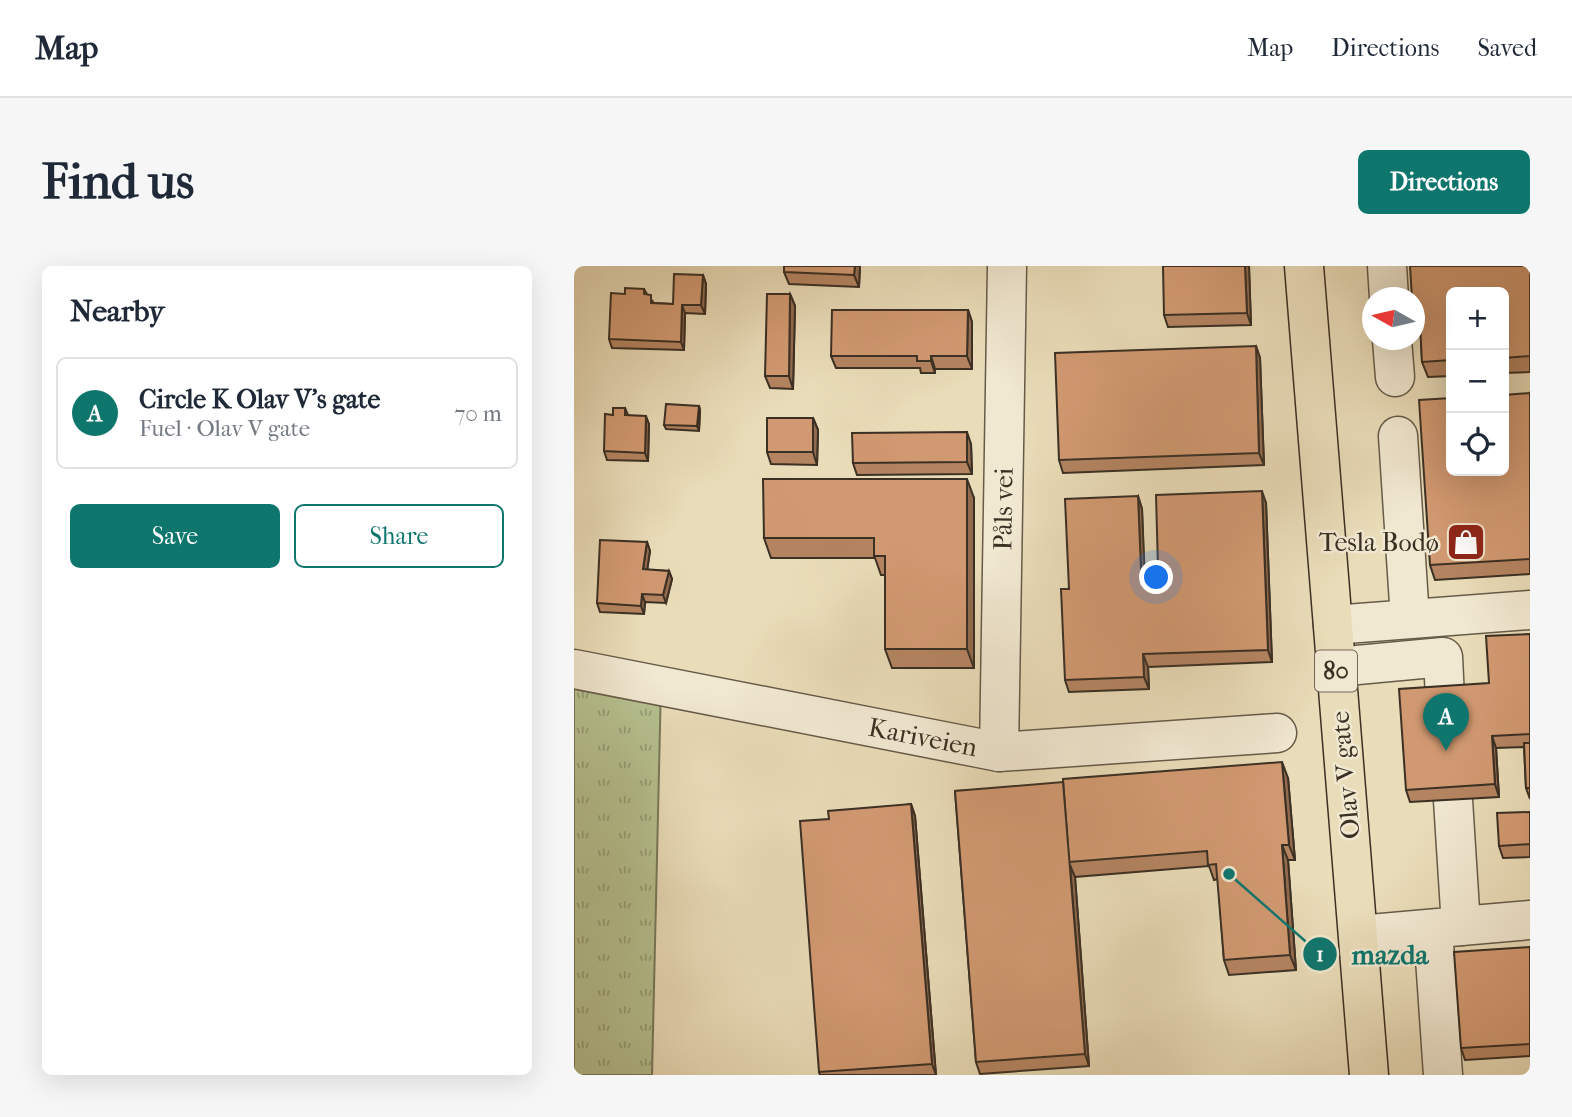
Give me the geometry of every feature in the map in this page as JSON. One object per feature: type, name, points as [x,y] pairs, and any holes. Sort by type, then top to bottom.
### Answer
[{"type":"highway","name":"Olav V gate","points":[[1304,266],[1369,1075]]},
{"type":"street","name":"Påls vei","points":[[999,752],[1007,266]]},
{"type":"street","points":[[1387,266],[1388,287]]},
{"type":"street","points":[[1393,350],[1395,377]]},
{"type":"street","points":[[1398,436],[1410,619]]},
{"type":"street","points":[[1333,625],[1530,610]]},
{"type":"street","points":[[1336,667],[1443,657],[1446,698]]},
{"type":"street","name":"Kariveien","points":[[574,669],[999,752],[1278,733]]},
{"type":"street","points":[[1443,1075],[1452,800]]},
{"type":"street","points":[[1359,935],[1530,920]]},
{"type":"green space","points":[[574,669],[661,684],[652,1075],[574,1075]]},
{"type":"building","points":[[784,266],[855,266],[854,275],[784,272]]},
{"type":"building","points":[[1163,266],[1245,266],[1247,313],[1164,315]]},
{"type":"building","points":[[1410,266],[1530,266],[1530,356],[1509,358],[1509,287],[1446,287],[1446,360],[1422,362],[1421,350],[1425,350],[1425,287],[1411,287]]},
{"type":"building","points":[[674,274],[703,275],[701,305],[682,305],[681,342],[609,339],[611,293],[625,294],[625,288],[644,289],[644,294],[651,295],[651,303],[673,304]]},
{"type":"building","points":[[767,294],[790,294],[789,376],[765,376]]},
{"type":"building","points":[[832,310],[968,310],[967,356],[931,356],[931,361],[917,361],[917,356],[831,356]]},
{"type":"building","points":[[1256,346],[1259,453],[1059,460],[1055,353]]},
{"type":"building","points":[[1530,393],[1530,559],[1430,565],[1419,400],[1446,398],[1446,476],[1509,476],[1509,395]]},
{"type":"building","points":[[666,404],[699,406],[697,426],[664,425]]},
{"type":"building","points":[[613,408],[625,408],[625,415],[646,416],[645,453],[604,451],[605,414],[613,415]]},
{"type":"building","points":[[767,418],[813,418],[813,452],[767,452]]},
{"type":"building","points":[[967,432],[967,462],[853,463],[852,433]]},
{"type":"building","points":[[763,479],[967,479],[967,649],[885,649],[885,556],[874,556],[874,538],[764,538]]},
{"type":"building","points":[[1262,491],[1268,650],[1143,654],[1144,677],[1065,680],[1061,589],[1069,589],[1065,499],[1138,496],[1141,569],[1158,568],[1156,495]]},
{"type":"building","points":[[600,540],[647,542],[643,569],[669,571],[663,595],[642,594],[641,606],[597,603]]},
{"type":"building","points":[[1530,634],[1530,734],[1492,736],[1495,784],[1406,790],[1399,689],[1489,683],[1486,636]]},
{"type":"building","points":[[1524,743],[1530,743],[1530,788],[1526,788]]},
{"type":"building","points":[[1282,762],[1289,845],[1282,845],[1290,955],[1224,960],[1216,864],[1208,865],[1207,851],[1069,862],[1063,779]]},
{"type":"building","points":[[1063,782],[1085,1054],[976,1062],[955,791]]},
{"type":"building","points":[[911,804],[932,1064],[819,1072],[800,821],[829,819],[828,811]]},
{"type":"building","points":[[1530,812],[1530,844],[1499,846],[1497,813]]},
{"type":"building","points":[[1530,947],[1530,1044],[1461,1048],[1454,952]]},
{"type":"place","name":"Tesla Bodø","points":[[1466,542]]},
{"type":"place","name":"Circle K Olav V's gate","points":[[1446,751]]},
{"type":"place","name":"mazda","points":[[1229,874]]}]
